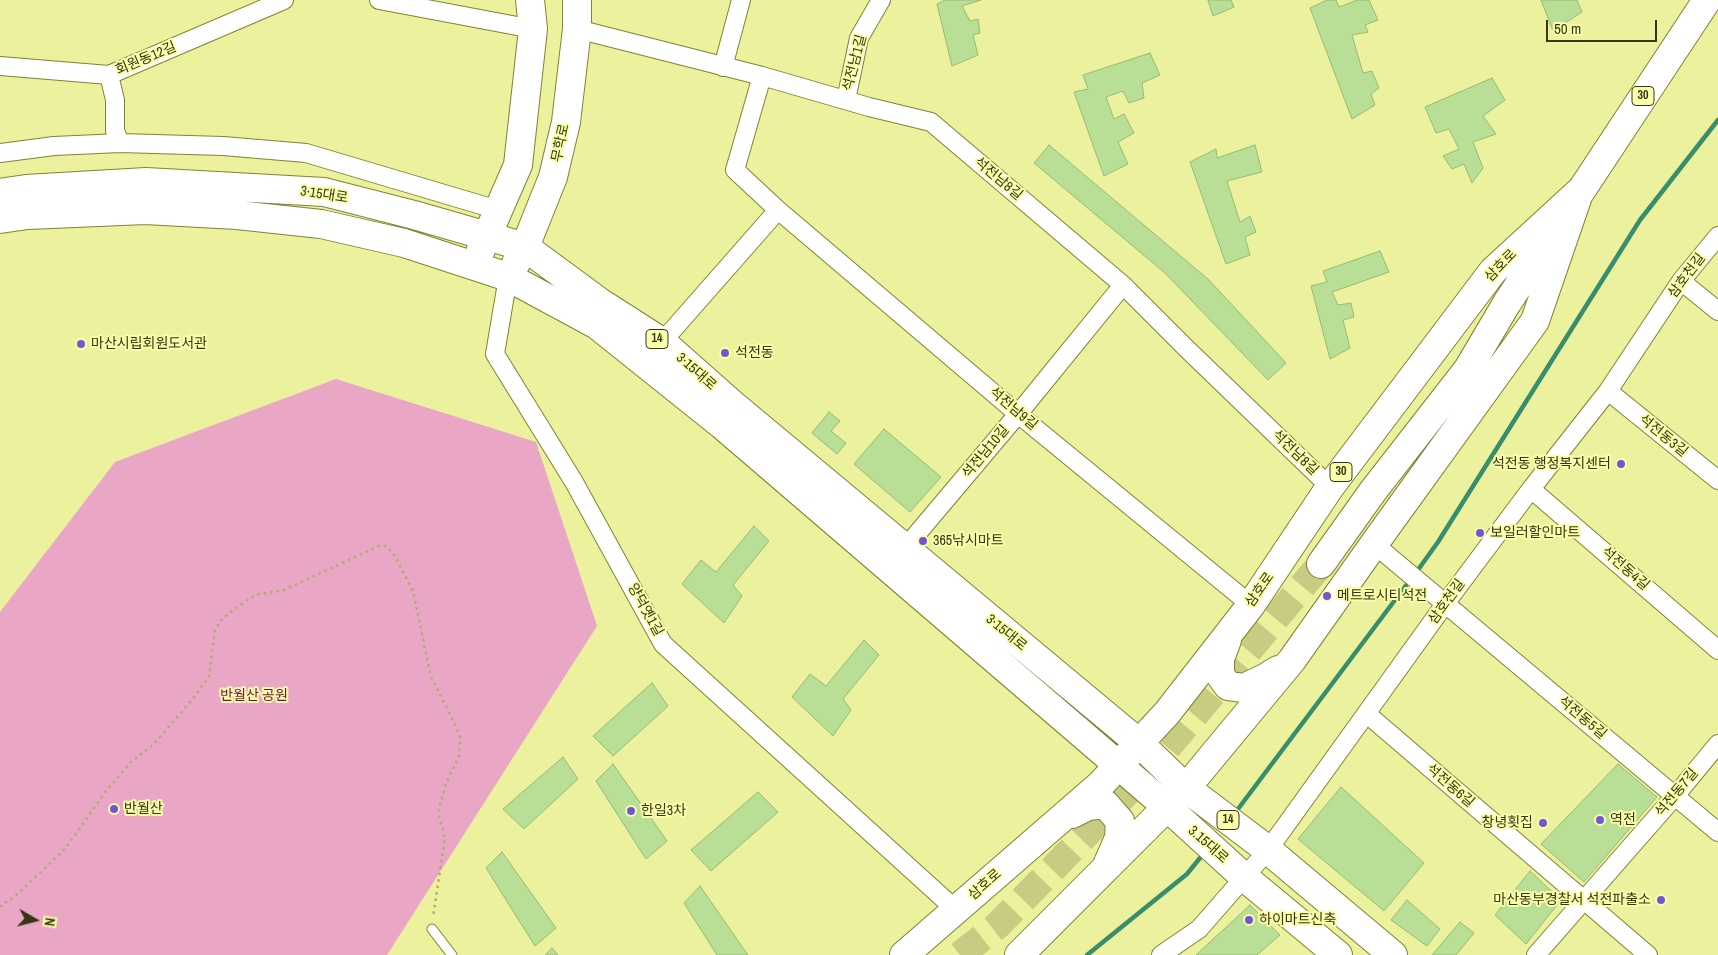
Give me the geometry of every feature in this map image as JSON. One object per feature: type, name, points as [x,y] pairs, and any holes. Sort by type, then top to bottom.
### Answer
[{"type":"main road","points":[[475,266],[518,165],[533,29],[530,0]]},
{"type":"main road","name":"무학로","points":[[508,277],[524,248],[553,177],[566,122],[577,29],[577,0]]},
{"type":"main road","name":"삼호로","points":[[1321,564],[1373,491],[1468,369],[1507,303],[1707,0]]},
{"type":"main road","name":"3·15대로","points":[[0,192],[146,182],[324,192],[414,215],[524,248],[601,303],[662,342],[732,404],[1139,743],[1191,792]]},
{"type":"main road","name":"삼호로","points":[[904,955],[1101,784],[1167,713],[1250,605],[1330,487],[1494,271],[1579,192]]},
{"type":"main road","name":"삼호로","points":[[1019,955],[1104,871],[1172,813],[1191,792],[1379,548],[1535,321],[1579,192]]},
{"type":"main road","name":"3·15대로","points":[[0,219],[28,215],[145,210],[238,215],[321,224],[404,243],[508,277],[597,325],[706,412],[1172,813]]},
{"type":"main road","points":[[1231,629],[1220,659],[1220,674],[1228,686],[1244,688],[1265,678],[1292,660]]},
{"type":"main road","name":"14","points":[[1191,792],[1264,847],[1393,955]]},
{"type":"main road","points":[[1058,821],[1088,806],[1104,804],[1120,821],[1119,838],[1104,871]]},
{"type":"main road","name":"3.15대로","points":[[1172,813],[1241,875]]},
{"type":"main road","name":"14","points":[[1241,875],[1338,955]]},
{"type":"street","name":"회원동12길","points":[[0,66],[110,75],[284,0]]},
{"type":"street","points":[[379,0],[533,29]]},
{"type":"street","points":[[723,67],[741,0]]},
{"type":"street","name":"석전남1길","points":[[846,100],[859,38],[881,0]]},
{"type":"street","name":"석전남8길","points":[[577,29],[762,76],[931,122],[1123,285],[1330,487]]},
{"type":"street","points":[[110,75],[115,100],[115,131],[120,142]]},
{"type":"street","name":"석전남9길","points":[[762,76],[735,170],[778,210],[1018,414],[1250,605]]},
{"type":"street","points":[[0,153],[54,146],[120,142],[223,146],[306,153],[498,210]]},
{"type":"street","points":[[662,342],[778,210]]},
{"type":"street","name":"삼호천길","points":[[1160,955],[1199,928],[1264,847],[1367,714],[1441,600],[1608,391],[1681,281],[1718,236]]},
{"type":"street","name":"양덕옛1길","points":[[508,277],[495,354],[574,482],[663,644],[956,910]]},
{"type":"street","points":[[1681,281],[1718,311]]},
{"type":"street","name":"석전남10길","points":[[905,548],[1123,285]]},
{"type":"street","name":"석전동3길","points":[[1608,391],[1718,480]]},
{"type":"street","name":"석전동4길","points":[[1531,488],[1718,650]]},
{"type":"street","name":"석전동5길","points":[[1379,548],[1718,832]]},
{"type":"street","name":"석전동6길","points":[[1367,714],[1648,955]]},
{"type":"street","name":"석전동7길","points":[[1536,955],[1718,744]]},
{"type":"lane","points":[[432,929],[452,955]]},
{"type":"path","points":[[0,907],[20,892],[65,849],[106,791],[131,762],[153,745],[191,701],[209,677],[215,630],[229,613],[255,595],[284,590],[379,546],[386,546],[395,556],[412,591],[431,677],[460,737],[459,758],[446,783],[438,813],[445,838],[432,929]]},
{"type":"green space","name":"반월산 공원","points":[[336,379],[536,442],[597,626],[387,955],[0,955],[0,612],[115,462]]},
{"type":"building","points":[[945,0],[981,0],[962,6],[970,21],[978,19],[980,33],[973,35],[978,55],[952,66],[937,4]]},
{"type":"building","points":[[1208,0],[1231,0],[1234,7],[1213,16]]},
{"type":"building","points":[[1327,0],[1336,0],[1339,7],[1357,0],[1369,0],[1378,20],[1365,25],[1368,32],[1352,35],[1363,73],[1372,71],[1379,88],[1371,94],[1375,105],[1352,119],[1310,8]]},
{"type":"building","points":[[1541,0],[1577,0],[1582,12],[1553,31]]},
{"type":"building","points":[[1150,53],[1160,75],[1142,83],[1144,98],[1129,103],[1123,91],[1106,97],[1114,119],[1124,114],[1134,133],[1118,142],[1128,164],[1104,176],[1074,92],[1088,89],[1083,75]]},
{"type":"building","points":[[1492,78],[1505,100],[1483,116],[1496,134],[1473,142],[1483,168],[1472,183],[1464,164],[1452,169],[1443,156],[1459,149],[1449,129],[1436,133],[1425,107]]},
{"type":"building","points":[[1049,145],[1209,280],[1286,363],[1268,380],[1165,273],[1034,163]]},
{"type":"building","points":[[1255,145],[1262,172],[1227,181],[1240,222],[1250,216],[1256,232],[1245,237],[1250,255],[1226,264],[1190,162],[1216,149],[1217,158]]},
{"type":"building","points":[[1380,251],[1389,272],[1332,292],[1338,305],[1351,303],[1354,317],[1343,320],[1350,348],[1330,359],[1311,286],[1327,282],[1323,271]]},
{"type":"building","points":[[829,412],[840,421],[831,431],[846,443],[837,454],[812,433]]},
{"type":"building","points":[[884,429],[941,477],[910,512],[854,464]]},
{"type":"building","points":[[754,526],[769,541],[733,585],[742,596],[724,623],[682,584],[701,560],[716,572]]},
{"type":"building","points":[[864,640],[879,655],[843,699],[851,710],[833,736],[792,697],[810,674],[826,686]]},
{"type":"building","points":[[652,683],[668,706],[613,756],[593,736]]},
{"type":"building","points":[[563,757],[578,779],[524,829],[503,809]]},
{"type":"building","name":"한일3차","points":[[613,764],[667,841],[646,859],[596,781]]},
{"type":"building","name":"역전","points":[[1618,764],[1657,797],[1584,882],[1541,844]]},
{"type":"building","points":[[1341,787],[1424,863],[1384,911],[1298,839]]},
{"type":"building","points":[[758,792],[778,812],[711,871],[691,850]]},
{"type":"building","points":[[502,852],[556,928],[535,946],[486,868]]},
{"type":"building","points":[[1530,871],[1561,900],[1526,944],[1495,915]]},
{"type":"building","points":[[700,886],[748,955],[717,955],[684,903]]},
{"type":"building","points":[[1407,900],[1440,929],[1427,946],[1391,920]]},
{"type":"building","name":"하이마트신축","points":[[1250,905],[1280,935],[1257,955],[1196,955]]},
{"type":"building","points":[[1460,922],[1474,933],[1456,955],[1432,955]]},
{"type":"building","points":[[552,948],[558,955],[545,955]]},
{"type":"waterway","points":[[1415,574],[1438,542],[1640,220],[1718,120]]},
{"type":"waterway","points":[[1235,813],[1410,580]]},
{"type":"waterway","points":[[1087,955],[1187,874],[1204,853]]},
{"type":"tunnel","points":[[960,955],[997,926],[1146,773],[1321,564]]},
{"type":"place","name":"마산시립회원도서관","points":[[81,344]]},
{"type":"place","name":"석전동","points":[[725,353]]},
{"type":"place","name":"석전동 행정복지센터","points":[[1621,464]]},
{"type":"place","name":"보일러할인마트","points":[[1480,533]]},
{"type":"place","name":"365낚시마트","points":[[923,541]]},
{"type":"place","name":"메트로시티석전","points":[[1327,596]]},
{"type":"place","name":"반월산","points":[[114,809]]},
{"type":"place","name":"한일3차","points":[[631,811]]},
{"type":"place","name":"역전","points":[[1600,820]]},
{"type":"place","name":"창녕횟집","points":[[1543,823]]},
{"type":"place","name":"마산동부경찰서 석전파출소","points":[[1661,900]]},
{"type":"place","name":"하이마트신축","points":[[1249,920]]}]
